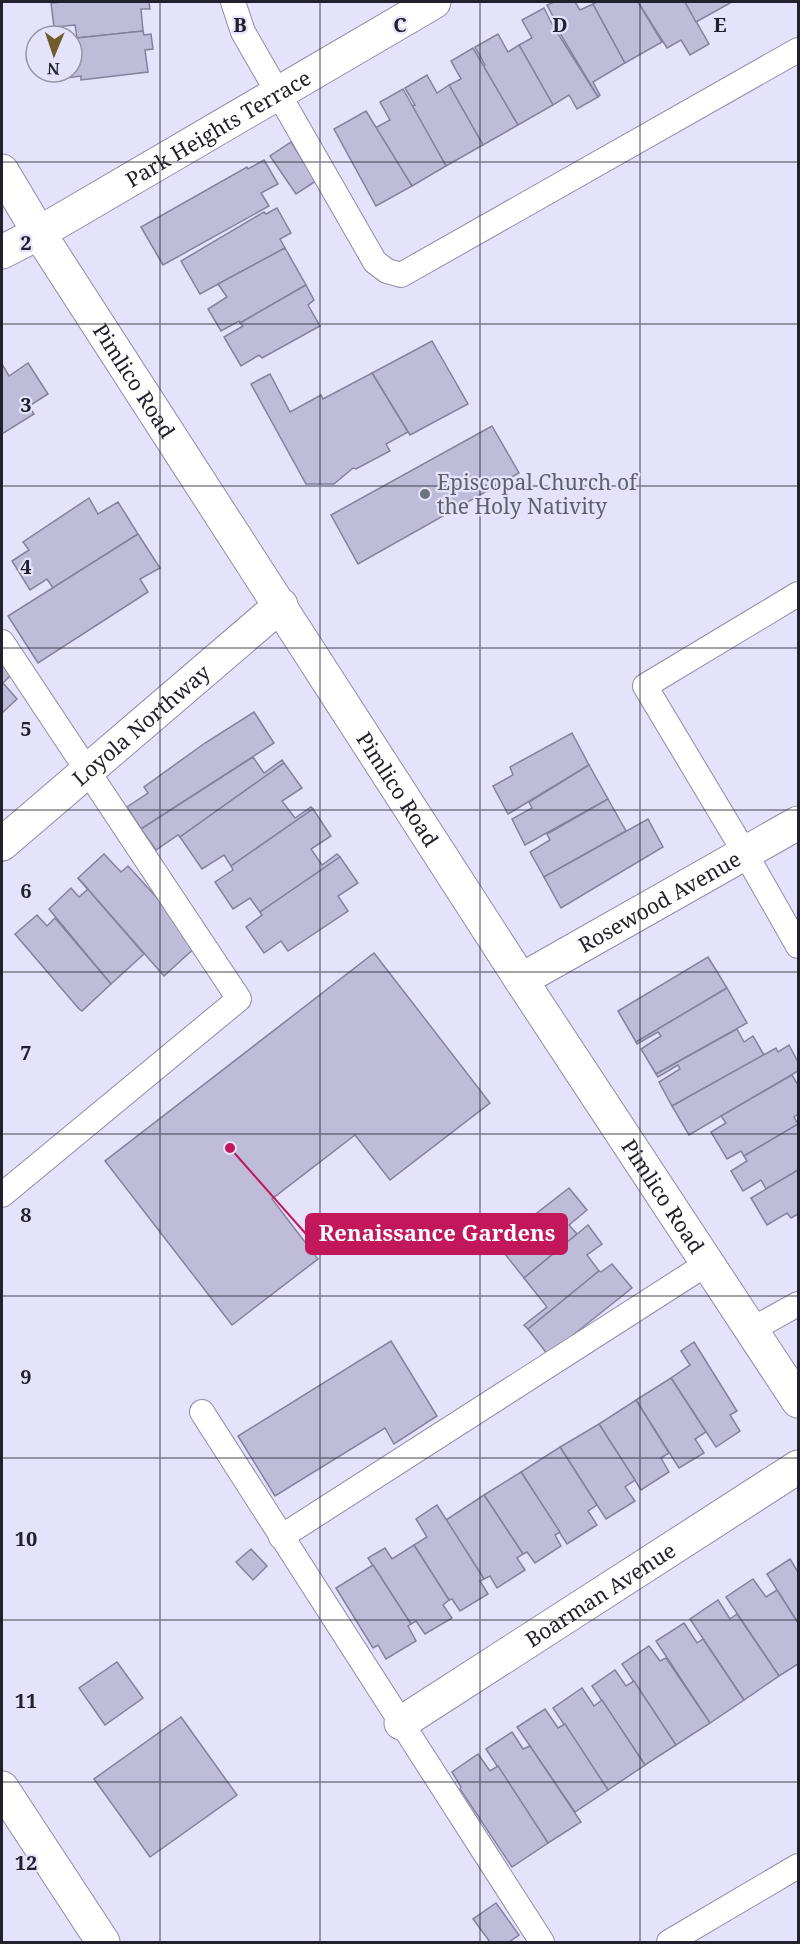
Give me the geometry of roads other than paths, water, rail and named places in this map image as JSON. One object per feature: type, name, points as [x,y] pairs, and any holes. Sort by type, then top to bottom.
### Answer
[{"type":"street","name":"Park Heights Terrace","points":[[2,252],[434,2]]},
{"type":"street","name":"Pimlico Road","points":[[2,171],[521,980],[798,1401]]},
{"type":"street","name":"Loyola Northway","points":[[2,844],[281,605]]},
{"type":"street","name":"Rosewood Avenue","points":[[521,980],[798,823]]},
{"type":"street","name":"Boarman Avenue","points":[[401,1723],[798,1467]]},
{"type":"street","points":[[2,1788],[103,1942]]},
{"type":"lane","points":[[233,2],[243,32],[279,91],[375,262],[387,272],[401,275],[798,50]]},
{"type":"lane","points":[[798,594],[645,686],[746,853],[798,946]]},
{"type":"lane","points":[[2,642],[239,999],[2,1195]]},
{"type":"lane","points":[[281,1537],[708,1263]]},
{"type":"lane","points":[[752,1330],[798,1304]]},
{"type":"lane","points":[[202,1412],[542,1942]]},
{"type":"lane","points":[[669,1942],[798,1866]]},
{"type":"place","name":"Episcopal Church of the Holy Nativity","points":[[425,494]]},
{"type":"place","name":"Renaissance Gardens","points":[[230,1148]]}]
